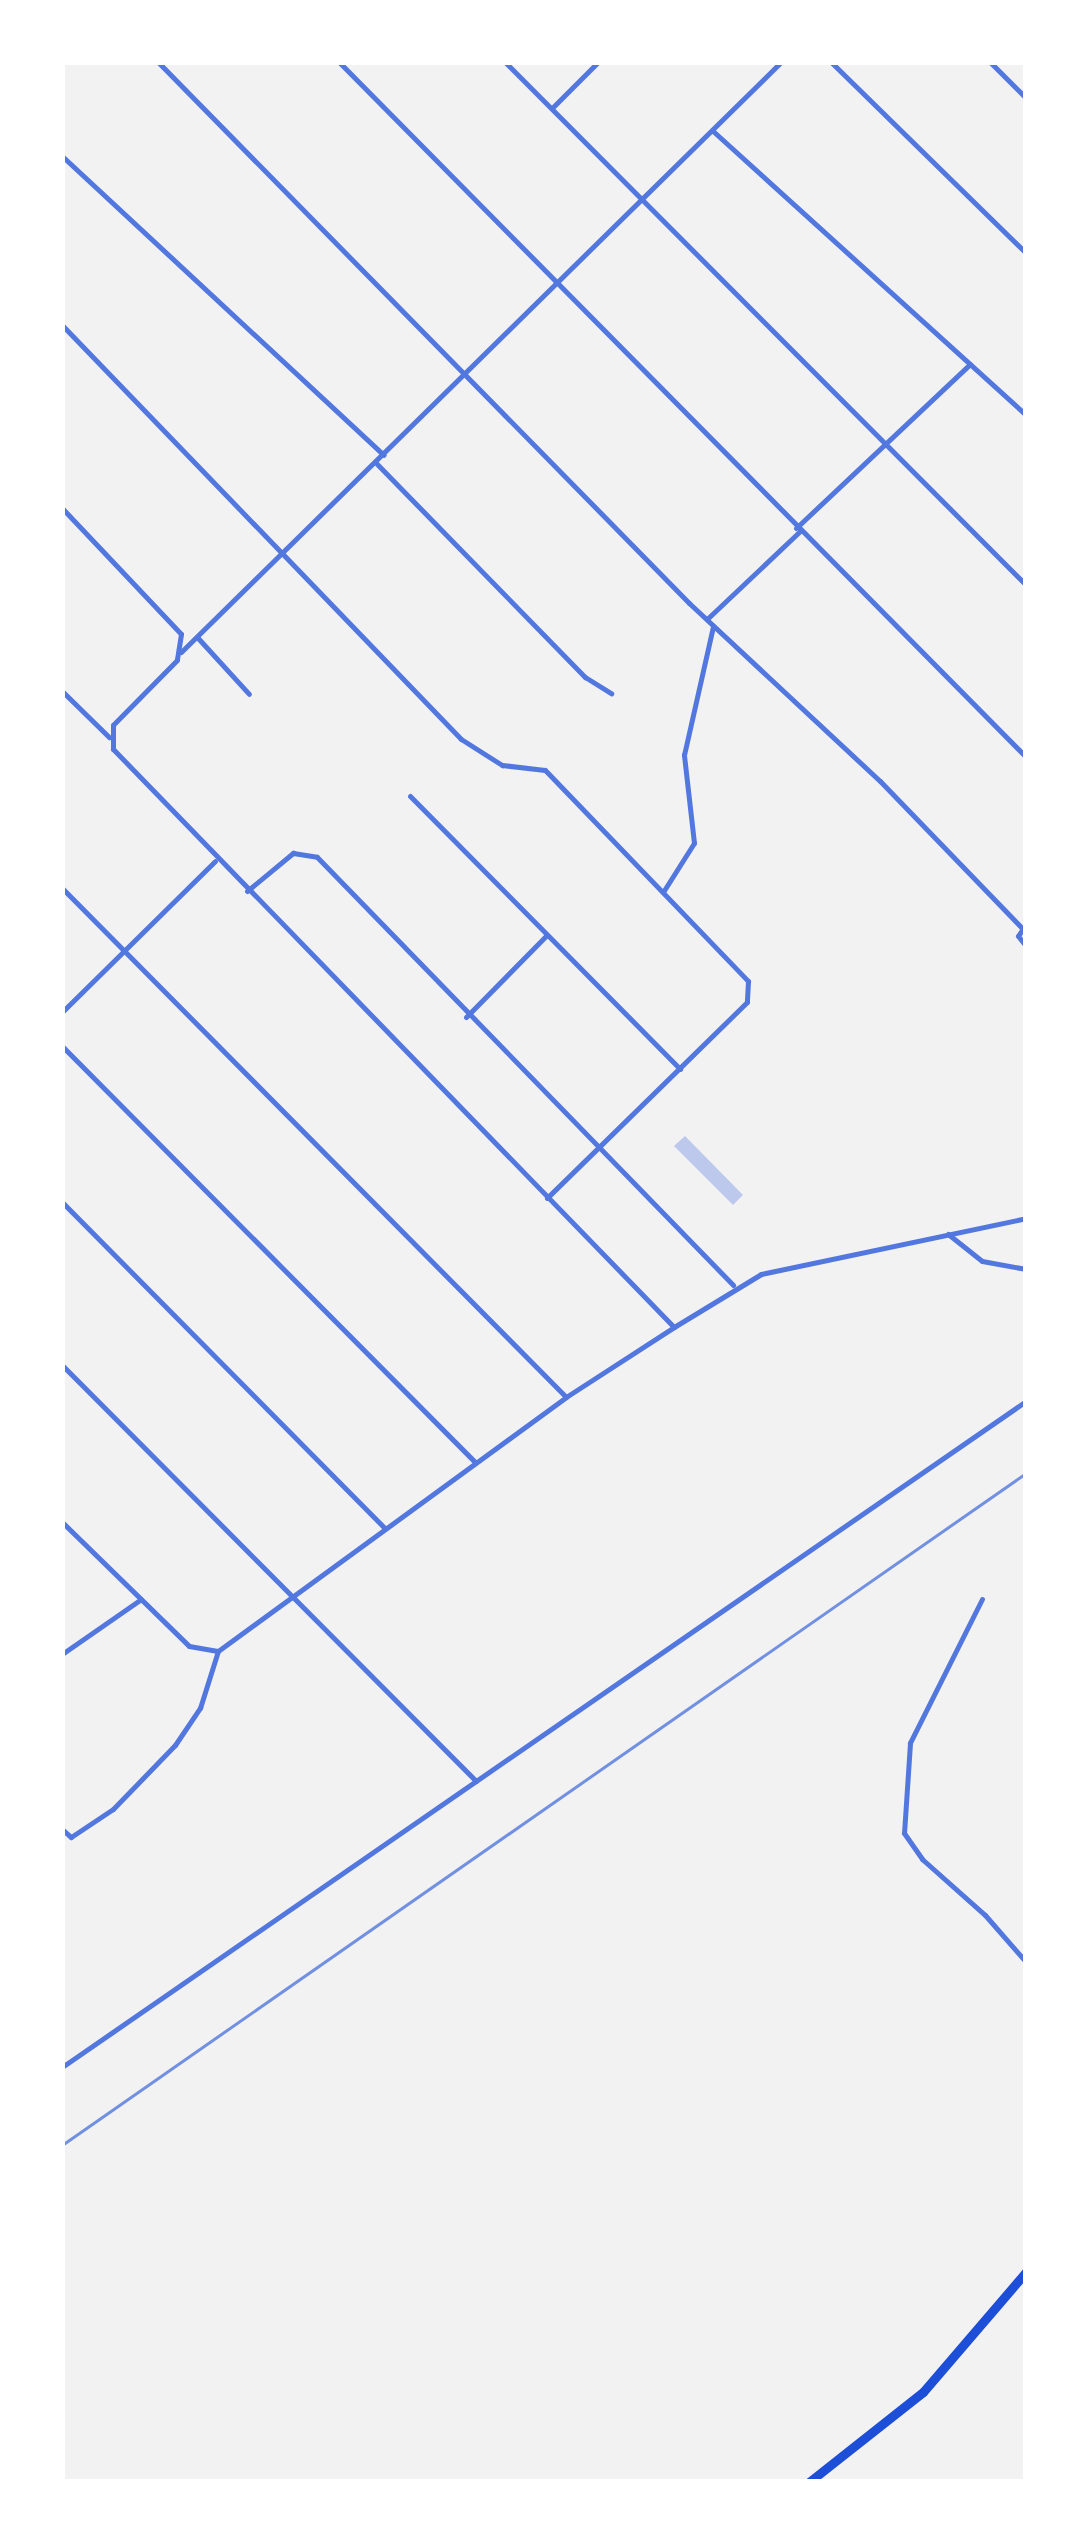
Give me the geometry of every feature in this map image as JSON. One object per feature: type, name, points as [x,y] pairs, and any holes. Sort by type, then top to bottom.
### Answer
[{"type":"highway","points":[[810,2482],[923,2392],[1026,2272]]},
{"type":"street","points":[[158,62],[707,620],[880,781],[1024,926],[1026,946]]},
{"type":"street","points":[[339,62],[1026,757]]},
{"type":"street","points":[[505,62],[553,107],[591,152],[647,198],[1026,585]]},
{"type":"street","points":[[553,107],[598,62]]},
{"type":"street","points":[[108,737],[179,654],[284,556],[781,62]]},
{"type":"street","points":[[831,62],[1026,254]]},
{"type":"street","points":[[990,62],[1026,98]]},
{"type":"street","points":[[714,132],[1026,415]]},
{"type":"street","points":[[62,156],[384,455]]},
{"type":"street","points":[[62,325],[462,739],[502,765],[545,770],[752,991],[680,1069],[548,1198]]},
{"type":"street","points":[[707,620],[970,364]]},
{"type":"street","points":[[377,464],[585,677],[610,693]]},
{"type":"street","points":[[62,508],[180,628],[179,654]]},
{"type":"street","points":[[663,892],[694,842],[684,755],[714,626]]},
{"type":"street","points":[[197,637],[249,694]]},
{"type":"street","points":[[62,691],[108,737],[130,772],[158,802],[674,1327]]},
{"type":"street","points":[[410,796],[680,1069]]},
{"type":"street","points":[[247,891],[293,853],[317,858],[466,1016],[734,1286]]},
{"type":"street","points":[[62,1012],[215,861]]},
{"type":"street","points":[[62,888],[566,1398]]},
{"type":"street","points":[[466,1016],[547,935]]},
{"type":"street","points":[[62,1046],[475,1462]]},
{"type":"street","points":[[62,1202],[385,1528]]},
{"type":"street","points":[[62,1829],[71,1837],[113,1809],[175,1745],[200,1708],[218,1651],[475,1462],[734,1286],[774,1270],[1026,1218]]},
{"type":"street","points":[[948,1234],[982,1261],[1026,1269]]},
{"type":"street","points":[[62,1366],[476,1781]]},
{"type":"street","points":[[62,2066],[1026,1401]]},
{"type":"street","points":[[62,1522],[189,1646],[218,1651]]},
{"type":"street","points":[[62,1654],[141,1599]]},
{"type":"street","points":[[982,1599],[910,1742],[904,1833],[922,1859],[986,1915],[1026,1962]]},
{"type":"building","points":[[685,1136],[743,1195],[733,1205],[674,1146]]},
{"type":"railway","points":[[62,2145],[1026,1473]]}]
